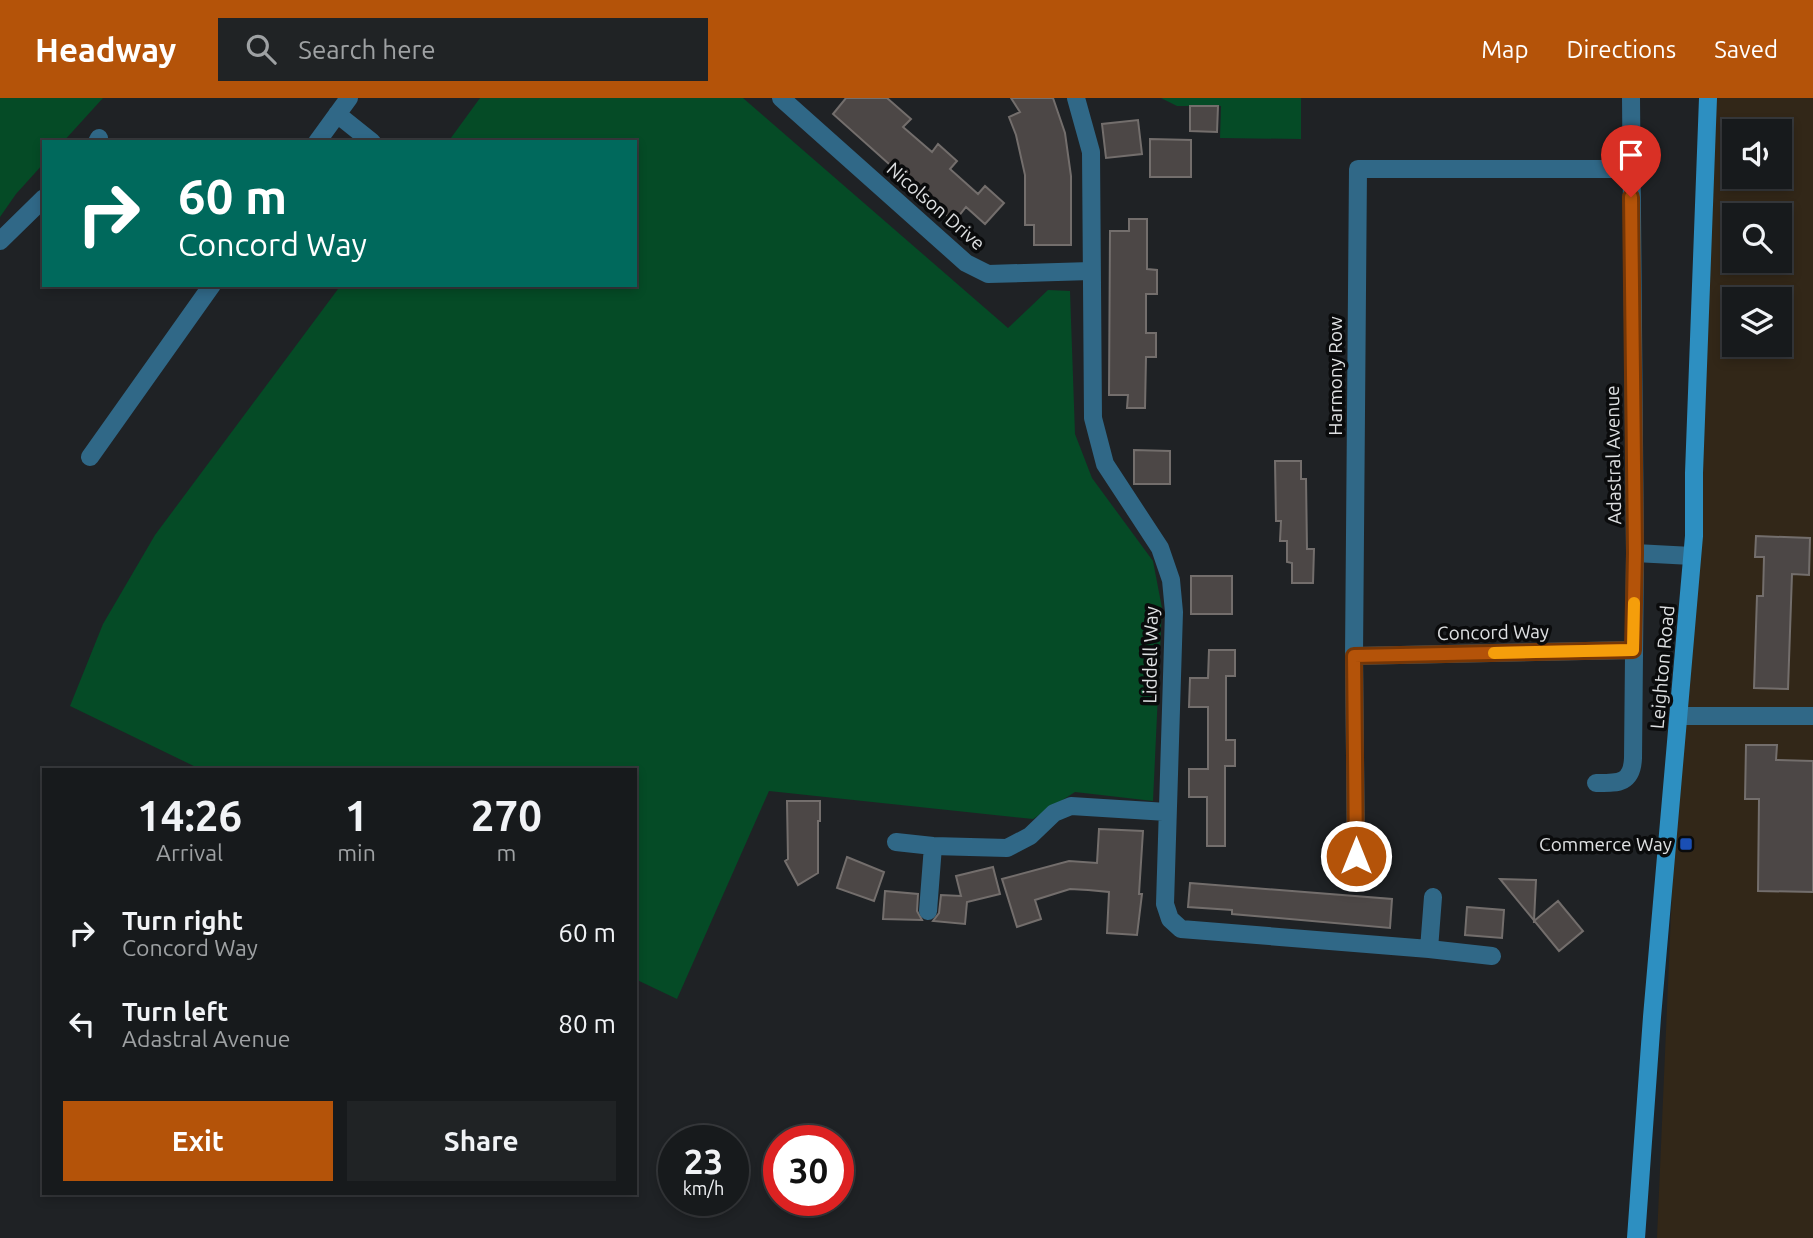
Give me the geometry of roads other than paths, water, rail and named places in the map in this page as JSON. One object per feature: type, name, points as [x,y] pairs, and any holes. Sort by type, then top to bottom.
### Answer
[{"type":"street","points":[[318,140],[349,98]]},
{"type":"street","name":"Nicolson Drive","points":[[781,98],[966,263],[988,274],[1091,271]]},
{"type":"street","name":"Liddell Way","points":[[1076,98],[1091,152],[1093,418],[1105,464],[1160,548],[1171,580],[1174,612],[1165,904],[1170,919],[1181,929],[1429,950]]},
{"type":"street","name":"Adastral Avenue","points":[[1596,783],[1617,783],[1628,778],[1632,768],[1635,553],[1631,98]]},
{"type":"street","name":"Leighton Road","points":[[1636,1238],[1652,1017],[1692,556],[1708,98]]},
{"type":"street","points":[[337,114],[370,140]]},
{"type":"street","name":"Harmony Row","points":[[1356,856],[1354,656],[1357,169],[1630,169]]},
{"type":"street","points":[[0,241],[42,200]]},
{"type":"street","points":[[90,457],[211,287]]},
{"type":"street","points":[[1635,553],[1692,556]]},
{"type":"street","name":"Concord Way","points":[[1354,656],[1633,650]]},
{"type":"street","points":[[1679,716],[1813,716]]},
{"type":"street","points":[[896,842],[1007,848],[1030,836],[1054,813],[1071,806],[1167,812]]},
{"type":"street","points":[[928,911],[933,846]]},
{"type":"street","points":[[1433,897],[1429,950],[1492,957]]},
{"type":"place","name":"Commerce Way","points":[[1686,844]]}]
